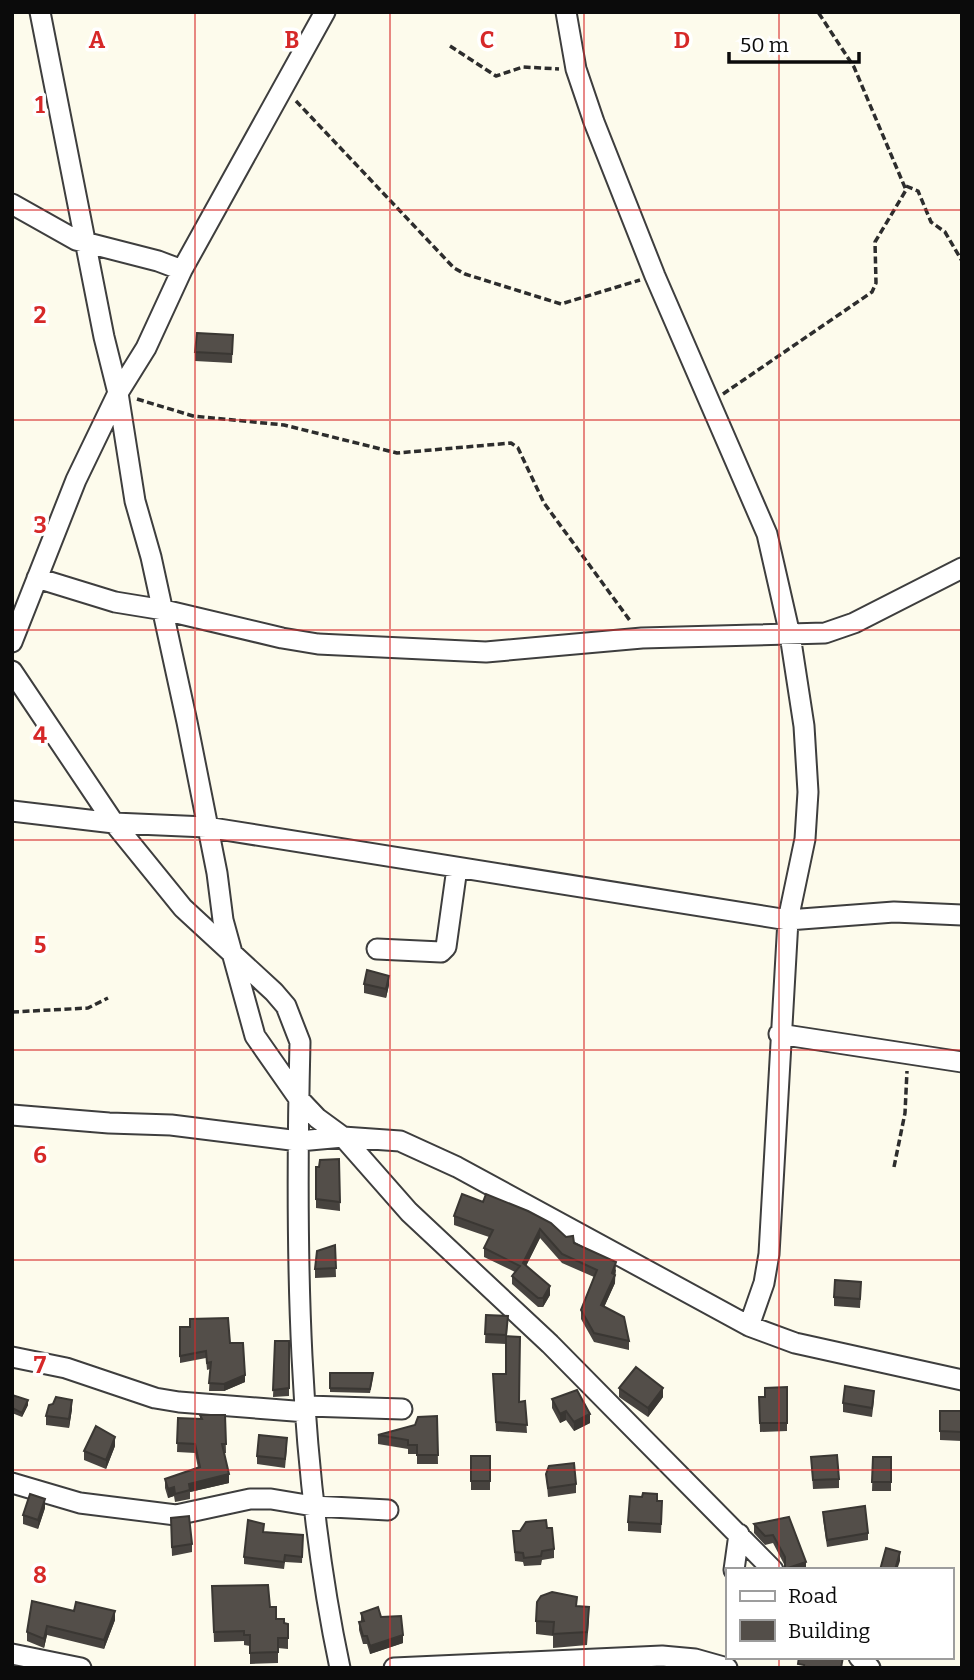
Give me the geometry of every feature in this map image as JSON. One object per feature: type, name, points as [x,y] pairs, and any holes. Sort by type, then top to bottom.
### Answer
[{"type":"street","points":[[40,12],[104,337],[118,393],[135,501],[164,610],[230,953],[255,1036],[299,1099],[317,1118],[343,1137],[409,1212],[550,1344],[770,1568]]},
{"type":"street","points":[[12,642],[76,480],[118,393],[146,348],[182,270],[325,12]]},
{"type":"street","points":[[566,12],[576,69],[655,276],[767,534],[790,635],[804,726],[807,792],[805,839],[788,920],[779,1034],[769,1254],[764,1283],[749,1326]]},
{"type":"street","points":[[12,204],[76,240],[158,261],[182,270]]},
{"type":"street","points":[[37,578],[115,602],[318,644],[486,652],[642,638],[790,635],[840,629],[962,568]]},
{"type":"street","points":[[12,671],[114,823],[183,908],[274,992],[296,1027],[300,1042],[299,1268],[313,1506],[327,1607],[340,1668]]},
{"type":"street","points":[[12,811],[114,823],[206,827],[788,920],[894,912],[962,915]]},
{"type":"street","points":[[377,949],[442,952],[446,947],[457,867]]},
{"type":"street","points":[[779,1034],[962,1062]]},
{"type":"street","points":[[12,1115],[171,1125],[299,1141],[343,1137],[400,1140],[533,1206],[749,1326],[795,1343],[962,1380]]},
{"type":"street","points":[[12,1357],[66,1368],[155,1398],[179,1402],[307,1409],[402,1409]]},
{"type":"street","points":[[12,1483],[105,1508],[176,1515],[250,1499],[388,1510]]},
{"type":"street","points":[[734,1568],[739,1534]]},
{"type":"street","points":[[12,1654],[80,1668]]},
{"type":"street","points":[[394,1668],[662,1656],[695,1659],[727,1668]]},
{"type":"path","points":[[710,403],[872,292],[876,282],[875,242],[906,193],[906,186],[854,67],[818,12]]},
{"type":"path","points":[[450,46],[496,76],[523,67],[576,69]]},
{"type":"path","points":[[282,86],[454,268],[465,274],[561,304],[655,276]]},
{"type":"path","points":[[906,186],[918,191],[931,222],[945,232],[962,261]]},
{"type":"path","points":[[118,393],[193,416],[285,425],[397,453],[510,443],[518,448],[544,503],[642,638]]},
{"type":"path","points":[[12,1012],[88,1008],[108,998]]},
{"type":"path","points":[[894,1167],[905,1113],[908,1055]]},
{"type":"building","points":[[197,333],[233,335],[232,354],[195,352]]},
{"type":"building","points":[[367,970],[389,976],[386,989],[364,984]]},
{"type":"building","points":[[339,1159],[340,1202],[316,1199],[316,1167],[319,1167],[320,1160]]},
{"type":"building","points":[[462,1194],[483,1202],[486,1194],[528,1211],[551,1223],[566,1237],[573,1236],[574,1243],[616,1262],[612,1273],[615,1275],[601,1305],[624,1317],[629,1341],[594,1333],[581,1310],[597,1270],[562,1254],[540,1229],[523,1263],[550,1286],[543,1298],[538,1298],[512,1276],[520,1266],[484,1248],[493,1230],[454,1216]]},
{"type":"building","points":[[335,1245],[336,1268],[315,1269],[317,1251]]},
{"type":"building","points":[[835,1280],[861,1282],[860,1299],[834,1297]]},
{"type":"building","points":[[486,1315],[508,1316],[506,1335],[485,1334]]},
{"type":"building","points":[[228,1318],[230,1343],[243,1343],[245,1375],[224,1384],[209,1383],[211,1362],[207,1363],[206,1351],[180,1356],[180,1327],[190,1327],[190,1319]]},
{"type":"building","points":[[506,1336],[520,1337],[519,1402],[525,1401],[527,1425],[496,1422],[493,1374],[506,1374]]},
{"type":"building","points":[[275,1341],[289,1341],[289,1388],[273,1390]]},
{"type":"building","points":[[636,1367],[663,1388],[648,1408],[619,1388]]},
{"type":"building","points":[[330,1373],[373,1373],[370,1389],[330,1388]]},
{"type":"building","points":[[845,1386],[874,1391],[872,1408],[843,1403]]},
{"type":"building","points":[[787,1387],[787,1423],[760,1423],[759,1397],[765,1397],[765,1388]]},
{"type":"building","points":[[577,1390],[590,1414],[574,1422],[566,1411],[560,1414],[552,1399]]},
{"type":"building","points":[[12,1395],[28,1400],[22,1413],[12,1408]]},
{"type":"building","points":[[56,1397],[72,1400],[69,1419],[46,1416],[49,1405],[53,1404]]},
{"type":"building","points":[[940,1411],[962,1411],[962,1432],[940,1431]]},
{"type":"building","points":[[200,1415],[225,1415],[226,1444],[222,1444],[229,1474],[189,1484],[190,1490],[175,1494],[174,1487],[168,1489],[165,1479],[200,1467],[195,1444],[177,1443],[178,1418],[202,1419]]},
{"type":"building","points":[[437,1416],[438,1455],[417,1455],[417,1445],[408,1445],[408,1440],[378,1435],[415,1425],[418,1417]]},
{"type":"building","points":[[96,1426],[115,1437],[106,1460],[84,1451]]},
{"type":"building","points":[[259,1435],[287,1438],[285,1459],[257,1456]]},
{"type":"building","points":[[837,1455],[839,1479],[813,1480],[811,1457]]},
{"type":"building","points":[[471,1456],[490,1456],[490,1481],[471,1481]]},
{"type":"building","points":[[873,1457],[891,1457],[891,1482],[872,1482]]},
{"type":"building","points":[[574,1463],[576,1484],[548,1488],[546,1474],[549,1466]]},
{"type":"building","points":[[643,1493],[657,1494],[657,1501],[662,1501],[661,1524],[628,1522],[630,1496],[642,1497]]},
{"type":"building","points":[[30,1494],[45,1499],[38,1520],[23,1515]]},
{"type":"building","points":[[865,1506],[868,1533],[827,1540],[823,1512]]},
{"type":"building","points":[[189,1516],[192,1544],[172,1547],[171,1518]]},
{"type":"building","points":[[789,1517],[806,1562],[785,1568],[785,1557],[773,1535],[765,1536],[754,1524]]},
{"type":"building","points":[[248,1520],[264,1524],[263,1532],[303,1535],[302,1557],[285,1555],[284,1562],[244,1557]]},
{"type":"building","points":[[546,1520],[547,1528],[552,1528],[554,1549],[542,1551],[541,1556],[524,1558],[523,1553],[515,1552],[513,1531],[520,1531],[526,1522]]},
{"type":"building","points":[[886,1548],[900,1552],[896,1568],[881,1568]]},
{"type":"building","points":[[268,1585],[270,1607],[276,1607],[276,1619],[284,1619],[284,1623],[288,1624],[288,1638],[278,1638],[278,1652],[250,1653],[250,1635],[244,1635],[244,1631],[214,1632],[212,1586]]},
{"type":"building","points":[[552,1592],[577,1597],[576,1606],[589,1607],[587,1632],[553,1634],[554,1622],[536,1621],[537,1602],[541,1596]]},
{"type":"building","points":[[32,1601],[74,1611],[76,1602],[115,1611],[104,1640],[47,1626],[44,1639],[27,1632]]},
{"type":"building","points":[[378,1607],[381,1617],[401,1616],[403,1635],[370,1646],[367,1636],[363,1636],[359,1622],[364,1621],[361,1613]]},
{"type":"building","points":[[799,1659],[843,1659],[841,1668],[803,1668],[804,1665],[798,1664]]}]
